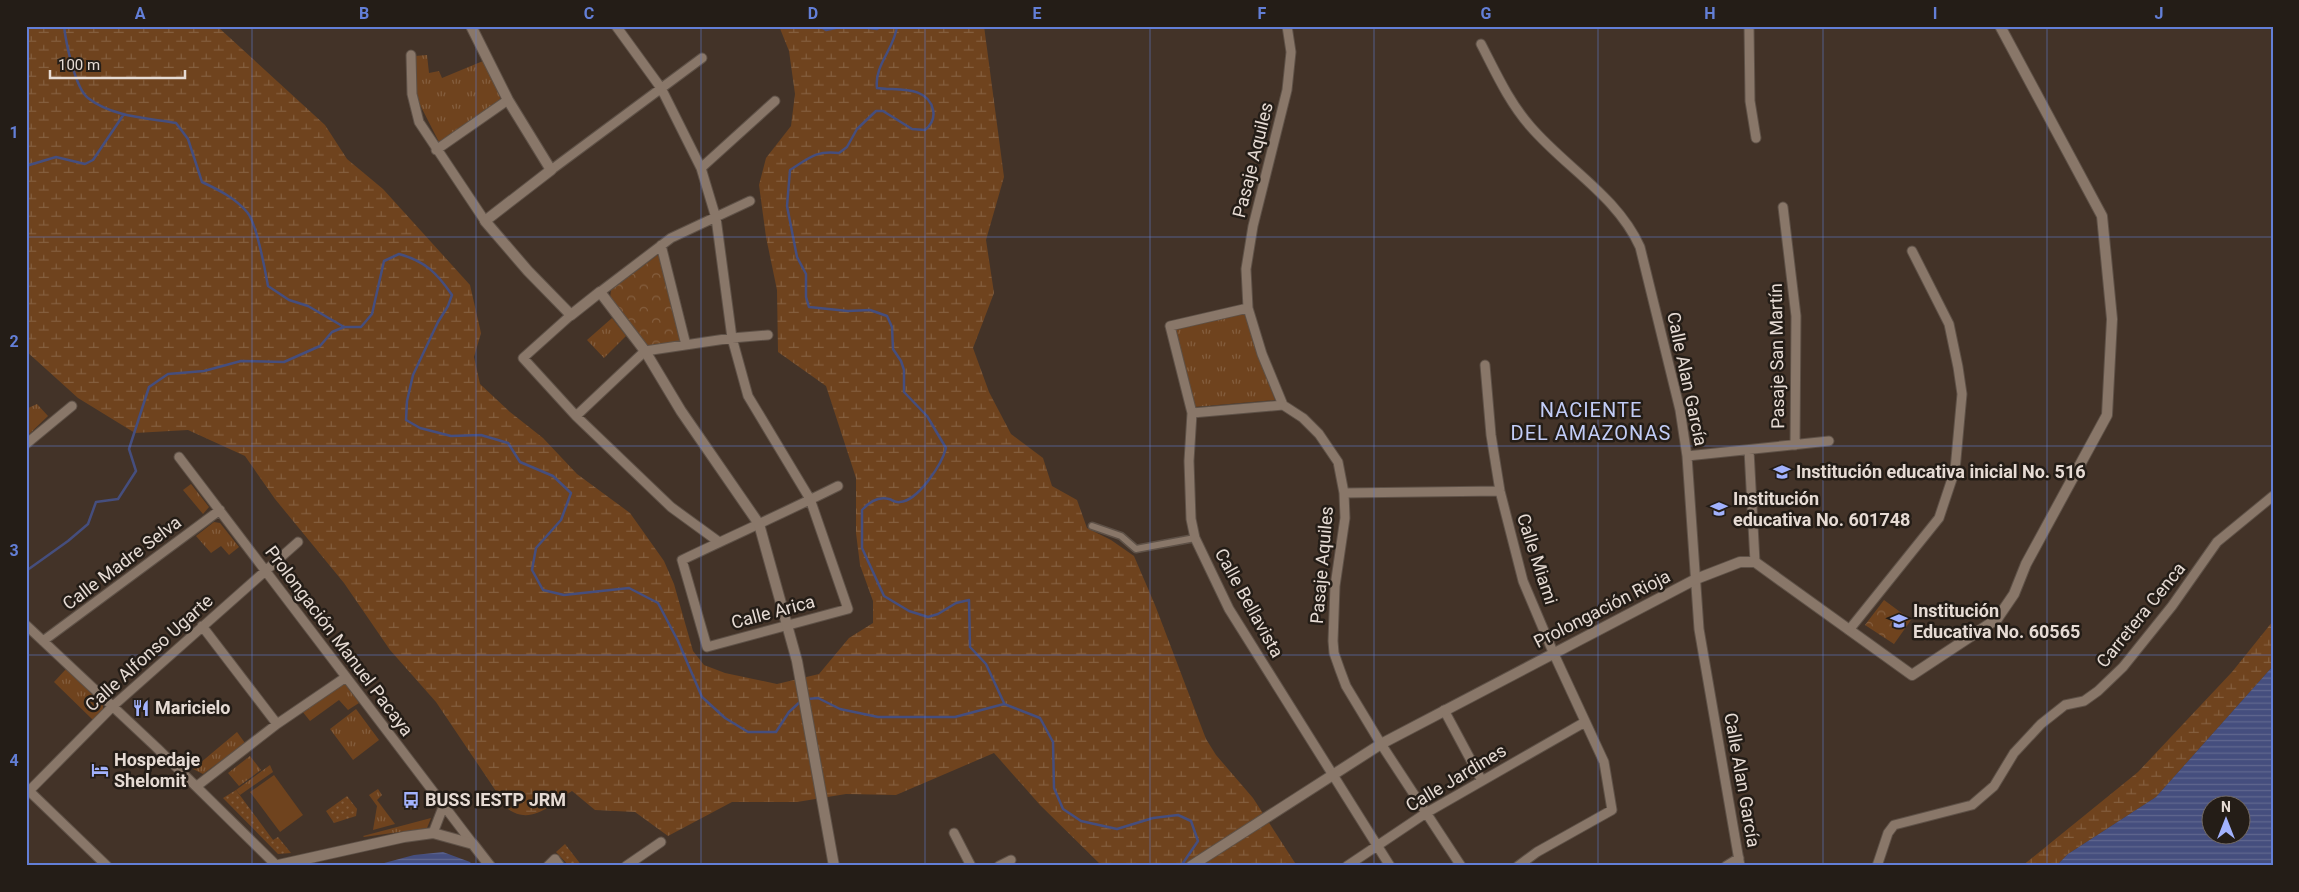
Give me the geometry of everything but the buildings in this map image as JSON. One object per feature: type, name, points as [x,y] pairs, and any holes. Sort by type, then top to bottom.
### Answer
[{"type":"street","points":[[470,26],[508,100],[551,170]]},
{"type":"street","points":[[616,26],[660,88],[701,168],[716,218],[732,338],[748,396],[810,500]]},
{"type":"street","name":"Pasaje Aquiles","points":[[1286,26],[1291,52],[1287,90],[1252,226],[1246,269],[1248,308],[1262,354],[1283,405],[1303,418],[1330,448],[1338,462],[1344,494],[1345,518],[1335,586],[1334,653],[1346,686],[1381,744],[1461,866]]},
{"type":"street","points":[[1749,26],[1750,101],[1756,138]]},
{"type":"street","points":[[1748,450],[1755,562],[1849,630],[1915,674],[1997,619],[2014,594],[2026,564],[2108,415],[2112,319],[2102,216],[2000,26]]},
{"type":"street","name":"Calle Alan García","points":[[1481,44],[1512,104],[1530,127],[1590,183],[1632,230],[1640,247],[1678,400],[1687,456],[1704,669],[1739,862]]},
{"type":"street","points":[[411,55],[414,109],[419,122],[436,150],[485,221],[528,271],[571,316]]},
{"type":"street","points":[[485,221],[702,58]]},
{"type":"street","points":[[436,150],[508,100]]},
{"type":"street","points":[[701,168],[775,101]]},
{"type":"street","points":[[750,201],[671,238],[600,292],[523,358],[576,416],[671,507],[719,542],[838,486]]},
{"type":"street","name":"Pasaje San Martín","points":[[1783,207],[1796,316],[1795,445]]},
{"type":"street","points":[[661,246],[686,345]]},
{"type":"street","points":[[1849,630],[1939,518],[1955,470],[1962,394],[1958,367],[1949,324],[1912,251]]},
{"type":"street","points":[[600,292],[645,351],[681,411],[759,524],[797,661],[834,866]]},
{"type":"street","name":"Calle Bellavista","points":[[1248,308],[1170,326],[1192,413],[1189,461],[1191,519],[1195,538],[1229,609],[1390,866]]},
{"type":"street","points":[[576,416],[645,351],[732,338],[768,335]]},
{"type":"street","name":"Calle Miami","points":[[1485,365],[1489,418],[1500,491],[1523,581],[1584,722],[1604,762],[1612,810],[1518,866]]},
{"type":"street","points":[[1192,413],[1283,405]]},
{"type":"street","points":[[26,444],[72,406]]},
{"type":"street","points":[[1687,456],[1829,441]]},
{"type":"street","name":"Prolongación Manuel Pacaya","points":[[179,457],[443,807],[473,844]]},
{"type":"street","points":[[1344,494],[1500,491]]},
{"type":"street","name":"Carretera Cenca","points":[[1876,866],[1888,833],[1894,825],[1972,805],[1994,786],[2014,753],[2041,724],[2065,705],[2084,701],[2098,692],[2123,667],[2172,606],[2217,542],[2273,496]]},
{"type":"street","name":"Calle Arica","points":[[719,542],[682,560],[707,647],[848,609],[810,500]]},
{"type":"street","name":"Calle Madre Selva","points":[[43,641],[220,510]]},
{"type":"street","points":[[1092,526],[1121,536],[1136,549],[1195,538]]},
{"type":"street","name":"Calle Alfonso Ugarte","points":[[27,791],[113,706],[298,542]]},
{"type":"street","name":"Prolongación Rioja","points":[[1191,866],[1381,744],[1444,710],[1696,578],[1740,562],[1755,562]]},
{"type":"street","points":[[202,626],[277,724]]},
{"type":"street","points":[[28,629],[197,786],[275,865],[404,837],[433,833],[473,844],[490,866]]},
{"type":"street","points":[[197,786],[277,724],[346,677]]},
{"type":"street","points":[[1444,710],[1482,781]]},
{"type":"street","name":"Calle Jardines","points":[[1347,866],[1426,813],[1584,722]]},
{"type":"street","points":[[27,791],[106,866]]},
{"type":"street","points":[[433,833],[443,807]]},
{"type":"street","points":[[954,833],[971,866]]},
{"type":"street","points":[[626,866],[661,842]]},
{"type":"street","points":[[999,866],[1011,860]]},
{"type":"street","points":[[548,866],[558,862]]},
{"type":"street","points":[[1726,866],[1739,862]]},
{"type":"green space","points":[[26,26],[218,27],[325,125],[347,159],[383,189],[470,285],[481,333],[474,357],[480,384],[510,412],[543,438],[577,474],[630,513],[664,561],[674,584],[693,651],[704,665],[725,673],[777,684],[819,674],[849,638],[873,623],[873,601],[860,565],[856,533],[856,478],[826,386],[778,352],[777,290],[766,237],[759,185],[766,158],[791,126],[795,94],[789,51],[779,26],[984,26],[1004,177],[986,240],[994,293],[973,348],[989,392],[1011,434],[1043,458],[1052,486],[1077,500],[1087,528],[1111,540],[1134,556],[1155,605],[1206,739],[1216,755],[1253,798],[1297,866],[1102,866],[1040,805],[994,753],[896,795],[846,794],[797,802],[732,802],[668,836],[635,812],[595,810],[572,791],[549,807],[533,814],[517,814],[508,809],[436,702],[390,650],[344,583],[275,499],[245,456],[188,430],[135,433],[78,398],[26,351]]},
{"type":"green space","points":[[427,55],[429,73],[439,71],[442,78],[483,61],[501,95],[500,100],[440,144],[416,97],[415,56]]},
{"type":"green space","points":[[659,254],[681,341],[649,347],[610,298],[611,290]]},
{"type":"green space","points":[[1244,313],[1275,400],[1194,407],[1174,329]]},
{"type":"green space","points":[[612,318],[626,336],[604,358],[587,340]]},
{"type":"green space","points":[[37,404],[48,416],[26,437],[26,409]]},
{"type":"green space","points":[[191,484],[209,507],[203,514],[183,490]]},
{"type":"green space","points":[[214,522],[220,523],[239,547],[229,555],[221,546],[211,553],[196,536]]},
{"type":"green space","points":[[1884,600],[1911,620],[1894,644],[1865,625]]},
{"type":"green space","points":[[2273,621],[2273,666],[2156,797],[2068,854],[2056,866],[2022,866],[2138,772],[2232,672]]},
{"type":"green space","points":[[66,669],[103,705],[103,710],[93,720],[54,682]]},
{"type":"green space","points":[[341,684],[346,685],[359,703],[348,710],[339,700],[310,721],[302,711]]},
{"type":"green space","points":[[356,709],[379,740],[353,760],[330,729]]},
{"type":"green space","points":[[237,732],[245,743],[203,774],[193,769]]},
{"type":"green space","points":[[250,756],[261,770],[239,786],[228,773]]},
{"type":"green space","points":[[270,765],[273,772],[240,795],[236,790]]},
{"type":"green space","points":[[274,775],[303,815],[280,832],[250,792]]},
{"type":"green space","points":[[378,789],[382,795],[377,800],[395,824],[373,830],[377,806],[369,795]]},
{"type":"green space","points":[[236,790],[273,840],[278,837],[291,853],[278,854],[223,798]]},
{"type":"green space","points":[[347,796],[357,809],[356,816],[334,823],[326,811]]},
{"type":"green space","points":[[431,818],[427,828],[363,836]]},
{"type":"green space","points":[[565,844],[582,866],[569,866],[556,852]]},
{"type":"water","points":[[2273,666],[2273,866],[2056,866],[2068,854],[2156,797]]},
{"type":"water","points":[[443,852],[470,862],[473,866],[373,866],[414,855]]},
{"type":"waterway","points":[[64,26],[69,54],[83,93],[98,104],[119,113],[176,123],[188,139],[202,182],[232,198],[247,212],[257,236],[268,286],[289,300],[308,306],[344,327],[361,327],[372,314],[384,261],[399,254],[423,264],[441,280],[452,295],[413,375],[407,401],[406,420],[420,428],[451,436],[481,435],[508,443],[520,462],[553,476],[571,493],[561,520],[536,548],[532,570],[543,590],[564,595],[629,588],[658,603],[678,641],[702,697],[725,718],[748,732],[776,732],[789,712],[802,700]]},
{"type":"waterway","points":[[819,26],[826,30],[845,26]]},
{"type":"waterway","points":[[853,26],[877,29],[882,26]]},
{"type":"waterway","points":[[897,26],[893,42],[881,64],[877,88],[911,91],[925,96],[933,110],[931,124],[925,130],[912,129],[883,111],[876,111],[857,129],[847,147],[839,153],[818,154],[790,170],[787,206],[797,257],[806,274],[806,297],[809,307],[848,311],[870,310],[887,316],[892,327],[893,349],[901,361],[904,370],[904,392],[927,416],[946,448],[940,463],[928,481],[914,495],[907,500],[898,502],[885,498],[877,499],[862,510],[862,548],[884,596],[909,611],[928,617],[938,614],[956,603],[969,600],[970,647],[986,664],[1004,703]]},
{"type":"waterway","points":[[26,166],[56,157],[85,164],[93,160],[124,114]]},
{"type":"waterway","points":[[26,571],[88,524],[96,502],[118,499],[136,471],[129,449],[149,387],[168,374],[204,371],[241,361],[284,362],[320,346],[332,332],[344,327]]},
{"type":"waterway","points":[[807,699],[818,698],[840,709],[878,717],[955,717],[1004,704],[1040,718],[1053,742],[1054,788],[1063,809],[1081,821],[1117,829],[1153,818],[1178,815],[1191,821],[1198,841],[1181,866]]},
{"type":"place","name":"Institución educativa inicial No. 516","points":[[1782,472]]},
{"type":"place","name":"Institución educativa No. 601748","points":[[1719,509]]},
{"type":"place","name":"Institución Educativa No. 60565","points":[[1899,621]]},
{"type":"place","name":"Maricielo","points":[[141,708]]},
{"type":"place","name":"Hospedaje Shelomit","points":[[100,770]]},
{"type":"place","name":"BUSS IESTP JRM","points":[[411,800]]},
{"type":"district","name":"NACIENTE DEL AMAZONAS","points":[[1591,422]]}]
